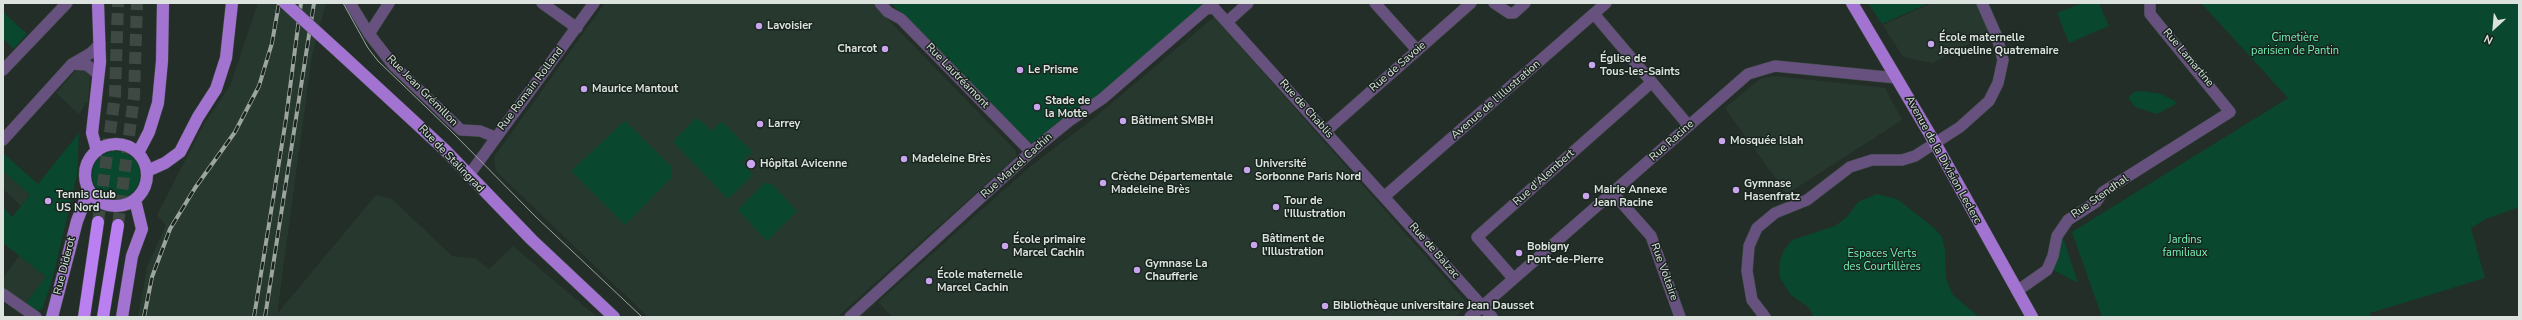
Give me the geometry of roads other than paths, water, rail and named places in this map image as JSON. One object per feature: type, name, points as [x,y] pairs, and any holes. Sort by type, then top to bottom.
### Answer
[{"type":"highway","points":[[84,317],[98,222]]},
{"type":"highway","points":[[103,317],[118,225]]},
{"type":"main road","points":[[97,151],[92,133],[100,44],[98,3]]},
{"type":"main road","points":[[138,153],[149,132],[158,103],[162,61],[163,3]]},
{"type":"main road","points":[[147,170],[165,163],[180,152],[198,117],[216,89],[228,51],[232,3]]},
{"type":"main road","name":"Rue de Stalingrad","points":[[285,3],[445,150],[564,272],[614,317]]},
{"type":"main road","name":"Avenue de la Division Leclerc","points":[[1852,3],[1935,143],[2032,317]]},
{"type":"main road","points":[[118,144],[138,153],[147,170],[145,187],[134,200],[125,205],[114,206],[103,203],[89,190],[86,182],[86,169],[91,157],[97,151],[103,147],[118,144]]},
{"type":"main road","name":"Rue Diderot","points":[[52,317],[79,216],[89,190]]},
{"type":"main road","points":[[122,317],[132,256],[142,228],[134,200]]},
{"type":"main road","points":[[79,216],[90,208],[103,203]]},
{"type":"street","points":[[3,70],[67,3]]},
{"type":"street","name":"Rue Jean Grémillon","points":[[350,3],[369,34],[394,66],[461,130],[480,131],[495,137]]},
{"type":"street","points":[[369,34],[389,3]]},
{"type":"street","points":[[542,3],[577,28]]},
{"type":"street","name":"Rue Romain Rolland","points":[[469,175],[495,137],[594,3]]},
{"type":"street","name":"Rue Lautréamont","points":[[880,3],[888,12],[901,19],[1031,152]]},
{"type":"street","points":[[1228,22],[1248,3]]},
{"type":"street","points":[[1375,3],[1417,50]]},
{"type":"street","name":"Rue de Savoie","points":[[1326,130],[1471,3]]},
{"type":"street","points":[[1494,3],[1510,14],[1514,13],[1525,3]]},
{"type":"street","name":"Avenue de l'Illustration","points":[[1385,196],[1606,3]]},
{"type":"street","points":[[1765,317],[1752,300],[1747,270],[1749,246],[1757,228],[1775,213],[1807,200],[1850,167],[1872,160],[1902,160],[1915,156],[1973,116],[1989,101],[1998,83],[2003,60],[1997,37],[1982,3]]},
{"type":"street","name":"Rue Lamartine","points":[[2150,3],[2150,14],[2230,112]]},
{"type":"street","name":"Rue Marcel Cachin","points":[[850,317],[1031,152],[1069,121],[1102,99],[1206,9],[1214,8],[1228,22]]},
{"type":"street","points":[[1594,14],[1689,126]]},
{"type":"street","name":"Rue de Chablis","points":[[1228,22],[1385,196]]},
{"type":"street","points":[[3,140],[72,64],[91,53],[100,44]]},
{"type":"street","points":[[72,64],[87,65],[98,74]]},
{"type":"street","name":"Rue Racine","points":[[1470,317],[1748,74],[1757,69],[1775,66],[1897,78]]},
{"type":"street","name":"Rue d'Alembert","points":[[1513,278],[1476,237],[1652,82]]},
{"type":"street","name":"Rue Stendhal","points":[[2017,291],[2047,270],[2053,256],[2056,236],[2068,220],[2096,202],[2103,192],[2230,112]]},
{"type":"street","name":"Rue Voltaire","points":[[1613,193],[1651,236],[1680,317]]},
{"type":"street","name":"Rue de Balzac","points":[[1385,196],[1492,317]]},
{"type":"street","points":[[3,294],[36,317]]},
{"type":"tunnel","points":[[98,222],[115,95],[118,3]]},
{"type":"tunnel","points":[[118,225],[134,96],[137,3]]},
{"type":"tram line","points":[[343,3],[368,48],[378,61],[451,131],[536,217],[642,317]]},
{"type":"railway","points":[[144,317],[152,277],[170,229],[195,188],[235,132],[259,86],[272,43],[279,3]]},
{"type":"railway","points":[[254,317],[286,119],[301,3]]},
{"type":"railway","points":[[265,317],[314,3]]},
{"type":"place","name":"Lavoisier","points":[[759,26]]},
{"type":"place","name":"École maternelle Jacqueline Quatremaire","points":[[1931,44]]},
{"type":"place","name":"Charcot","points":[[885,49]]},
{"type":"place","name":"Église de Tous-les-Saints","points":[[1592,65]]},
{"type":"place","name":"Le Prisme","points":[[1020,70]]},
{"type":"place","name":"Maurice Mantout","points":[[584,89]]},
{"type":"place","name":"Stade de la Motte","points":[[1037,107]]},
{"type":"place","name":"Bâtiment SMBH","points":[[1123,121]]},
{"type":"place","name":"Larrey","points":[[760,124]]},
{"type":"place","name":"Mosquée Islah","points":[[1722,141]]},
{"type":"place","name":"Madeleine Brès","points":[[904,159]]},
{"type":"place","name":"Hôpital Avicenne","points":[[751,164]]},
{"type":"place","name":"Université Sorbonne Paris Nord","points":[[1247,170]]},
{"type":"place","name":"Crèche Départementale Madeleine Brès","points":[[1103,183]]},
{"type":"place","name":"Gymnase Hasenfratz","points":[[1736,190]]},
{"type":"place","name":"Mairie Annexe Jean Racine","points":[[1586,196]]},
{"type":"place","name":"Tennis Club US Nord","points":[[48,201]]},
{"type":"place","name":"Tour de l'Illustration","points":[[1276,207]]},
{"type":"place","name":"Bâtiment de l'Illustration","points":[[1254,245]]},
{"type":"place","name":"École primaire Marcel Cachin","points":[[1005,246]]},
{"type":"place","name":"Bobigny Pont-de-Pierre","points":[[1519,253]]},
{"type":"place","name":"Gymnase La Chaufferie","points":[[1137,270]]},
{"type":"place","name":"École maternelle Marcel Cachin","points":[[929,281]]},
{"type":"place","name":"Bibliothèque universitaire Jean Dausset","points":[[1325,306]]},
{"type":"park label","name":"Cimetière parisien de Pantin","points":[[2295,44]]},
{"type":"park label","name":"Jardins familiaux","points":[[2185,246]]},
{"type":"park label","name":"Espaces Verts des Courtillères","points":[[1882,260]]}]
